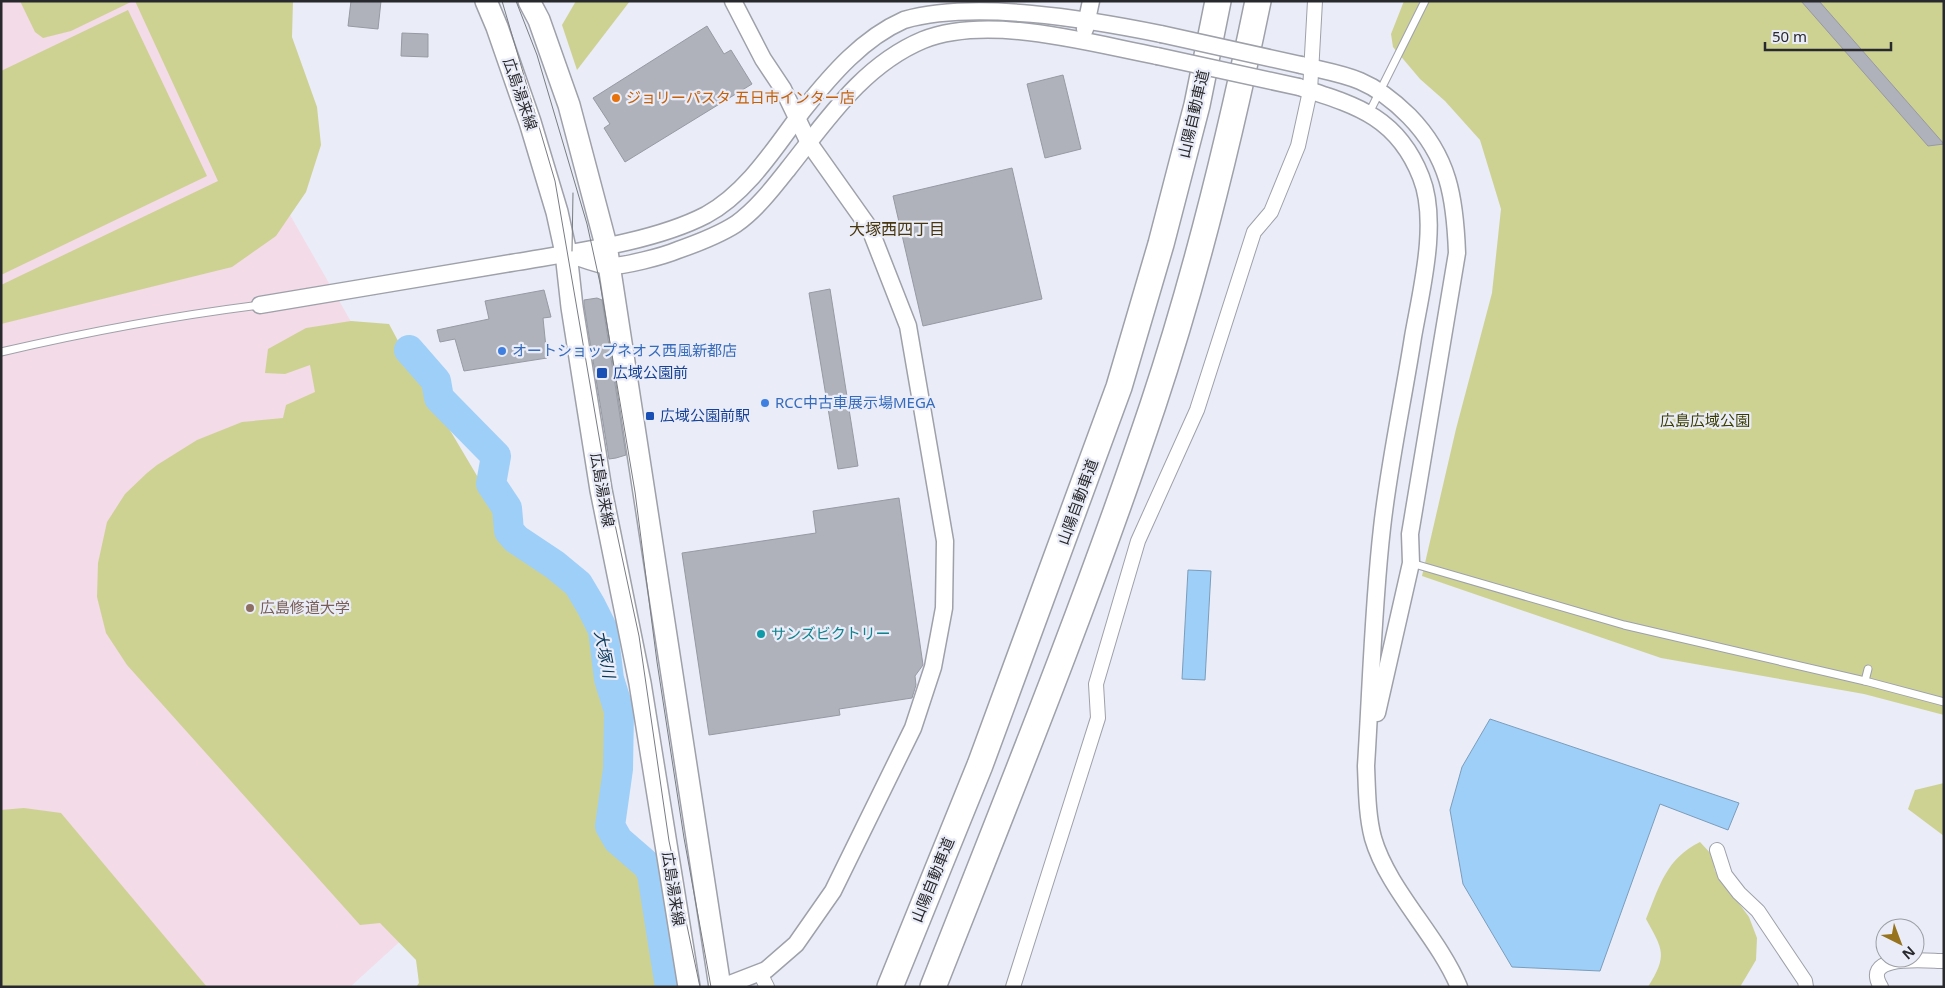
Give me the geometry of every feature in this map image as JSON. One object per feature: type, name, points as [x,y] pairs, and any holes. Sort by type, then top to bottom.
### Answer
[{"type":"highway","name":"山陽自動車道","points":[[890,987],[980,765],[1118,387],[1161,244],[1197,105],[1218,1]]},
{"type":"highway","points":[[933,987],[1091,580],[1153,403],[1198,254],[1232,124],[1258,1]]},
{"type":"main road","name":"広島湯来線","points":[[486,1],[530,122],[558,212],[601,490],[640,683],[689,987]]},
{"type":"main road","name":"広島湯来線","points":[[529,1],[539,20],[569,105],[606,245],[721,987]]},
{"type":"street","points":[[721,987],[764,980],[766,970],[796,944],[833,891],[913,728],[934,667],[944,608],[945,541],[908,326],[870,229],[808,143],[784,89],[763,59],[733,1]]},
{"type":"street","points":[[1082,41],[1091,1]]},
{"type":"street","points":[[1013,987],[1098,718],[1096,684],[1138,541],[1197,410],[1254,232],[1271,212],[1298,146],[1315,1]]},
{"type":"street","points":[[260,306],[566,254],[666,230],[707,214],[740,190],[832,74],[875,37],[903,20],[929,11],[996,6],[1087,19],[1306,66],[1359,80],[1394,100],[1423,130],[1440,156],[1449,181],[1455,214],[1457,253],[1410,534],[1411,563],[1366,766]]},
{"type":"street","points":[[566,254],[609,266],[670,253],[701,242],[737,223],[769,193],[845,96],[888,58],[923,40],[952,32],[1014,30],[1157,56],[1304,89],[1343,100],[1380,119],[1404,144],[1421,178],[1430,226],[1422,289],[1382,530],[1366,766],[1367,800],[1374,839],[1390,874],[1451,968],[1459,987]]},
{"type":"street","points":[[1717,850],[1725,875],[1739,893],[1758,911],[1805,981],[1806,987]]},
{"type":"street","points":[[1881,987],[1876,979],[1876,972],[1881,965],[1897,961],[1944,962]]},
{"type":"lane","points":[[1369,113],[1425,1]]},
{"type":"lane","points":[[1,352],[107,329],[194,313],[260,306]]},
{"type":"lane","points":[[1411,563],[1624,625],[1865,680],[1944,702]]},
{"type":"lane","points":[[1865,680],[1868,668]]},
{"type":"shaded area","name":"広島修道大学","points":[[1,1],[181,1],[270,180],[418,439],[580,777],[350,987],[1,987]]},
{"type":"green space","points":[[20,1],[133,1],[71,31],[43,38],[35,32]]},
{"type":"green space","points":[[135,1],[293,1],[292,37],[317,107],[321,145],[306,192],[276,236],[232,267],[1,324],[1,285],[218,181]]},
{"type":"green space","points":[[576,1],[630,1],[577,70],[562,25]]},
{"type":"green space","name":"広島広域公園","points":[[1404,1],[1944,1],[1944,715],[1864,694],[1661,658],[1422,576],[1456,429],[1492,293],[1501,209],[1480,140],[1445,101],[1420,79],[1393,47],[1391,34]]},
{"type":"green space","points":[[128,10],[207,176],[1,275],[1,71]]},
{"type":"green space","points":[[351,321],[389,324],[405,354],[431,383],[435,405],[489,496],[512,543],[546,565],[579,595],[596,637],[602,686],[613,733],[605,836],[645,876],[664,987],[416,987],[419,983],[416,960],[380,923],[360,925],[127,665],[106,633],[97,597],[98,563],[107,522],[125,494],[157,465],[197,440],[242,422],[283,418],[286,405],[315,392],[310,365],[285,374],[265,373],[268,349],[306,328]]},
{"type":"green space","points":[[1944,783],[1944,836],[1908,809],[1915,790]]},
{"type":"green space","points":[[24,808],[61,813],[207,987],[1,987],[1,810]]},
{"type":"green space","points":[[1700,842],[1712,855],[1715,871],[1749,917],[1757,938],[1756,960],[1740,987],[1648,987],[1659,967],[1661,953],[1646,919],[1660,884],[1672,865],[1679,856]]},
{"type":"water","points":[[1188,570],[1211,571],[1205,680],[1182,679]]},
{"type":"water","points":[[1490,719],[1739,803],[1728,830],[1660,804],[1600,971],[1512,967],[1463,884],[1450,810],[1462,767]]},
{"type":"building","points":[[351,1],[381,1],[378,29],[348,26]]},
{"type":"building","points":[[1801,1],[1819,1],[1944,144],[1928,146]]},
{"type":"building","points":[[707,26],[724,54],[731,50],[752,84],[625,162],[604,128],[610,124],[593,98]]},
{"type":"building","points":[[402,33],[428,34],[428,57],[401,56]]},
{"type":"building","points":[[1063,75],[1081,149],[1045,158],[1027,84]]},
{"type":"building","points":[[1012,168],[1042,299],[923,326],[893,196]]},
{"type":"building","points":[[830,289],[858,466],[838,469],[809,293]]},
{"type":"building","points":[[544,290],[551,317],[543,318],[547,358],[464,371],[455,339],[440,342],[437,330],[489,319],[485,301]]},
{"type":"building","points":[[597,298],[602,300],[626,455],[609,459],[584,305],[584,300]]},
{"type":"building","points":[[899,498],[923,665],[915,676],[916,685],[912,698],[839,709],[840,715],[709,735],[682,553],[816,533],[813,511]]},
{"type":"waterway","name":"大塚川","points":[[409,350],[436,381],[439,398],[496,456],[491,484],[507,508],[509,531],[516,539],[555,565],[578,584],[603,630],[609,679],[619,711],[618,769],[610,826],[618,840],[648,866],[652,874],[670,987]]},
{"type":"tram line","points":[[502,1],[555,181],[611,506],[639,636],[669,841],[700,987]]},
{"type":"tram line","points":[[516,1],[537,55],[587,224],[600,283],[635,492],[657,662],[684,838],[711,987]]},
{"type":"tram line","points":[[572,251],[573,193]]},
{"type":"place","name":"ジョリーパスタ 五日市インター店","points":[[616,98]]},
{"type":"place","name":"オートショップネオス西風新都店","points":[[502,351]]},
{"type":"place","name":"広域公園前","points":[[602,373]]},
{"type":"place","name":"RCC中古車展示場MEGA","points":[[765,403]]},
{"type":"place","name":"広域公園前駅","points":[[650,416]]},
{"type":"place","name":"広島修道大学","points":[[250,608]]},
{"type":"place","name":"サンズビクトリー","points":[[761,634]]},
{"type":"district","name":"大塚西四丁目","points":[[897,229]]}]
